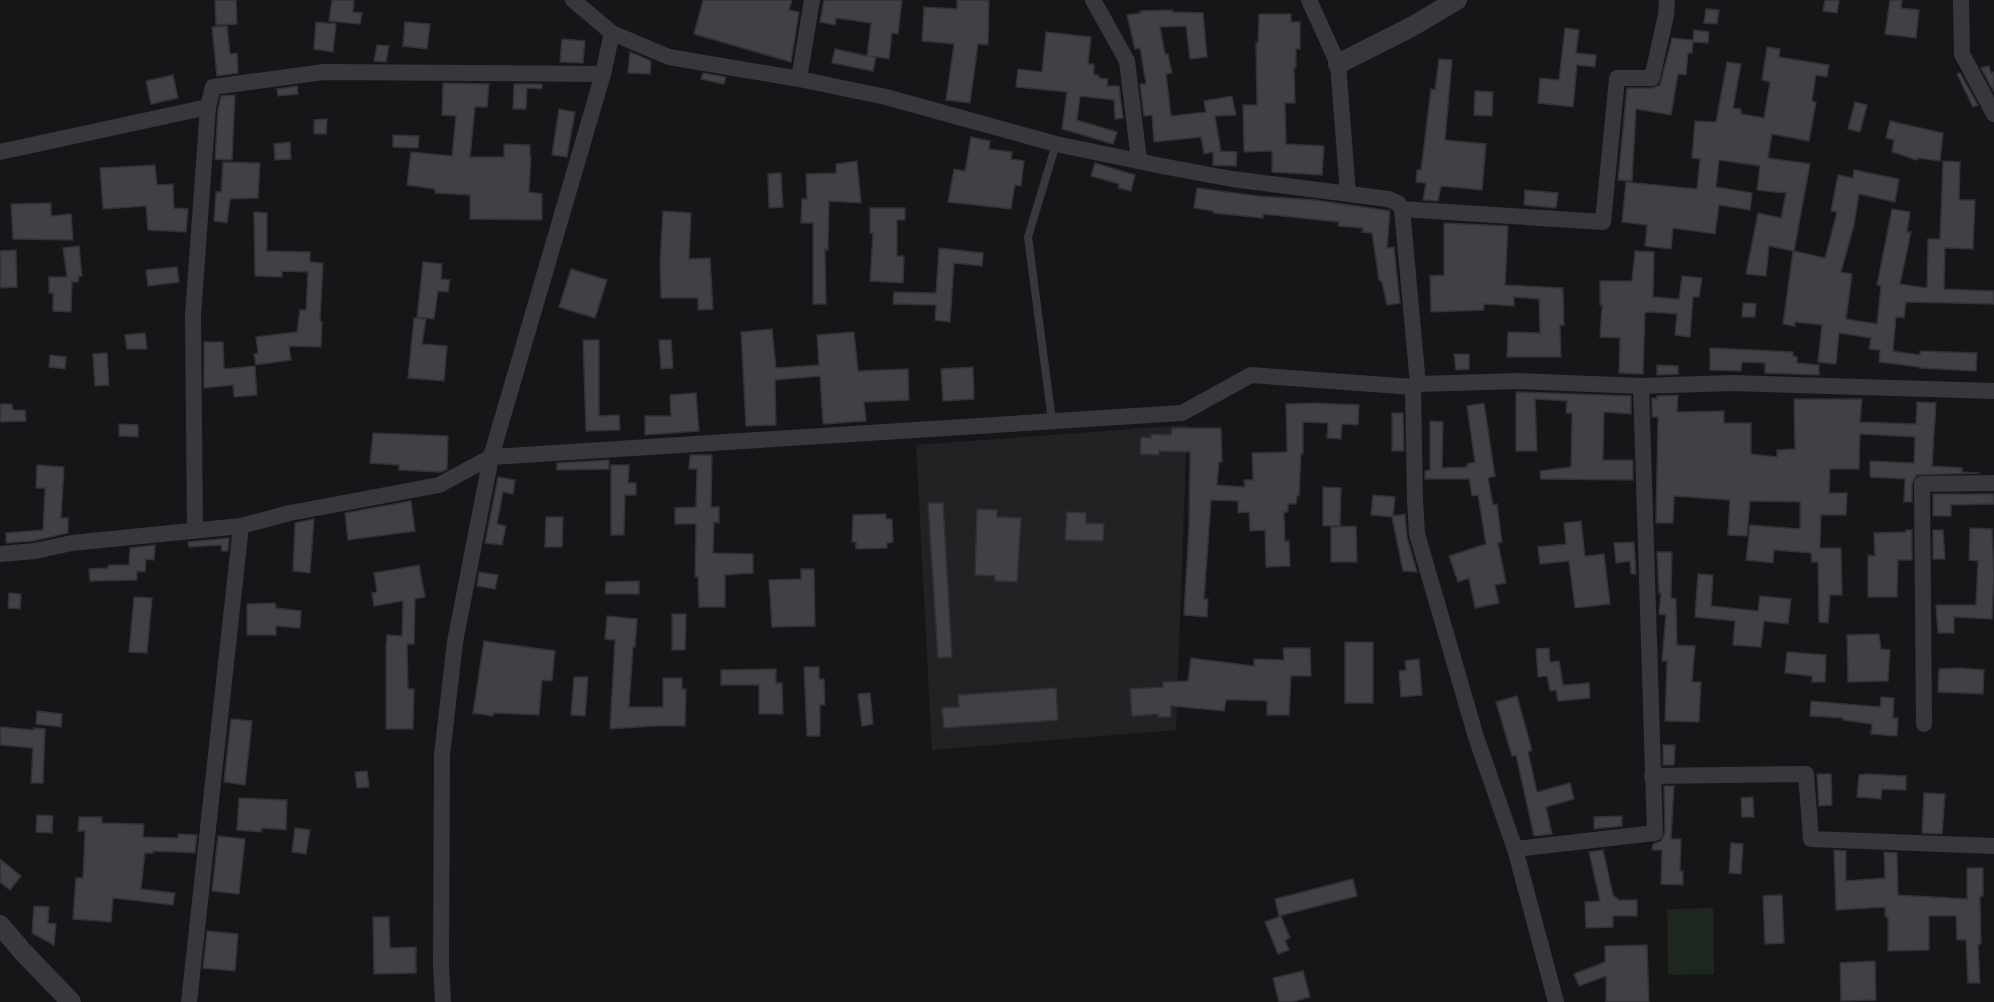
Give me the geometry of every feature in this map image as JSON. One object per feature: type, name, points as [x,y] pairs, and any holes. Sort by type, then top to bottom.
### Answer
[{"type":"street","points":[[573,0],[612,33],[669,57],[800,79],[886,97],[1056,144],[1232,179],[1348,193],[1388,199],[1398,203],[1402,209],[1416,385],[1414,501],[1417,534],[1476,737],[1515,849],[1556,1002]]},
{"type":"street","points":[[800,79],[812,0]]},
{"type":"street","points":[[1094,0],[1127,61],[1139,160]]},
{"type":"street","points":[[1309,0],[1338,64],[1348,193]]},
{"type":"street","points":[[1338,64],[1439,6],[1458,0]]},
{"type":"street","points":[[1402,209],[1603,222],[1617,78],[1652,78],[1666,15],[1666,0]]},
{"type":"street","points":[[1961,0],[1962,54],[1994,114]]},
{"type":"street","points":[[443,1002],[441,966],[442,755],[455,642],[491,457],[603,74],[612,33]]},
{"type":"street","points":[[195,531],[193,315],[208,107],[213,87],[324,72],[603,74]]},
{"type":"street","points":[[0,152],[208,107]]},
{"type":"street","points":[[0,554],[35,551],[72,543],[241,526],[290,513],[439,485],[491,457],[1182,413],[1251,375],[1416,385],[1520,381],[1641,386],[1732,383],[1994,391]]},
{"type":"street","points":[[1515,849],[1655,833],[1641,386]]},
{"type":"street","points":[[1924,724],[1922,484],[1994,483]]},
{"type":"street","points":[[189,1002],[241,526]]},
{"type":"street","points":[[1652,776],[1806,774],[1811,839],[1994,846]]},
{"type":"street","points":[[0,925],[21,951],[71,1002]]},
{"type":"street","points":[[0,946],[21,951]]},
{"type":"lane","points":[[1052,420],[1029,237],[1056,144]]},
{"type":"shaded area","points":[[1187,425],[1176,730],[932,750],[916,445]]},
{"type":"shaded area","points":[[1713,908],[1714,974],[1668,975],[1667,909]]},
{"type":"building","points":[[215,0],[236,0],[237,24],[216,25]]},
{"type":"building","points":[[332,0],[354,0],[353,12],[362,13],[360,24],[329,21]]},
{"type":"building","points":[[703,0],[792,0],[789,10],[799,12],[791,62],[694,34]]},
{"type":"building","points":[[824,0],[902,0],[898,34],[892,33],[889,59],[871,56],[876,57],[873,71],[832,63],[835,49],[867,56],[871,23],[836,18],[835,25],[820,22]]},
{"type":"building","points":[[957,0],[989,0],[988,45],[978,44],[970,103],[946,100],[954,44],[922,41],[924,7],[957,9]]},
{"type":"building","points":[[1825,0],[1839,0],[1837,13],[1823,11]]},
{"type":"building","points":[[1890,0],[1902,0],[1901,8],[1919,10],[1916,38],[1885,34]]},
{"type":"building","points":[[1706,9],[1719,10],[1717,24],[1704,23]]},
{"type":"building","points":[[1173,10],[1173,12],[1203,13],[1207,57],[1190,59],[1186,26],[1160,27],[1165,54],[1168,54],[1172,73],[1166,74],[1171,116],[1206,112],[1204,101],[1232,96],[1236,115],[1215,116],[1221,151],[1219,151],[1237,152],[1236,166],[1213,165],[1213,152],[1204,154],[1201,137],[1154,142],[1152,115],[1144,116],[1140,84],[1146,84],[1140,48],[1135,49],[1127,15],[1141,13],[1140,11]]},
{"type":"building","points":[[1259,14],[1291,14],[1291,22],[1300,22],[1300,49],[1296,49],[1296,68],[1294,68],[1295,103],[1285,103],[1286,144],[1324,146],[1322,175],[1272,172],[1272,151],[1244,152],[1243,105],[1257,105],[1256,43],[1258,43]]},
{"type":"building","points":[[316,22],[336,24],[333,52],[314,49]]},
{"type":"building","points":[[405,22],[430,24],[427,49],[403,46]]},
{"type":"building","points":[[227,26],[230,54],[237,53],[238,73],[217,76],[212,27]]},
{"type":"building","points":[[1565,28],[1579,30],[1576,53],[1596,55],[1595,67],[1577,65],[1573,107],[1538,103],[1540,78],[1559,80]]},
{"type":"building","points":[[1694,30],[1709,32],[1708,43],[1693,42],[1692,53],[1688,53],[1686,75],[1678,74],[1671,115],[1636,109],[1632,181],[1618,180],[1627,88],[1652,88],[1660,85],[1672,38],[1693,40]]},
{"type":"building","points":[[1046,32],[1091,37],[1088,64],[1094,64],[1094,75],[1108,79],[1107,86],[1119,86],[1123,118],[1115,119],[1114,100],[1080,96],[1077,120],[1117,132],[1113,144],[1062,129],[1067,92],[1016,87],[1018,69],[1042,72]]},
{"type":"building","points":[[562,39],[585,41],[583,63],[560,62]]},
{"type":"building","points":[[377,45],[389,46],[386,62],[374,61]]},
{"type":"building","points":[[1767,47],[1780,49],[1779,57],[1829,65],[1827,77],[1816,75],[1812,101],[1816,102],[1809,141],[1772,134],[1768,158],[1810,164],[1794,251],[1825,258],[1837,212],[1831,211],[1838,175],[1853,178],[1854,170],[1899,179],[1895,202],[1859,194],[1854,225],[1841,272],[1852,274],[1846,319],[1877,324],[1881,286],[1877,285],[1892,209],[1910,212],[1907,232],[1911,232],[1900,284],[1927,288],[1928,239],[1940,239],[1943,161],[1960,162],[1959,200],[1975,200],[1973,249],[1945,248],[1944,289],[1994,291],[1994,304],[1906,302],[1904,318],[1896,317],[1893,351],[1920,355],[1920,351],[1977,353],[1976,371],[1919,368],[1879,362],[1880,350],[1869,349],[1871,338],[1839,333],[1836,364],[1818,362],[1822,325],[1795,322],[1795,326],[1783,324],[1793,251],[1769,246],[1766,276],[1746,274],[1758,213],[1781,218],[1786,193],[1757,190],[1760,166],[1719,160],[1716,187],[1752,193],[1750,210],[1719,205],[1715,234],[1673,228],[1671,249],[1645,246],[1647,225],[1622,222],[1626,182],[1697,189],[1700,159],[1692,158],[1695,121],[1716,122],[1727,62],[1741,64],[1733,108],[1741,109],[1741,114],[1764,118],[1770,82],[1762,80]]},
{"type":"building","points":[[630,52],[651,61],[650,74],[628,73]]},
{"type":"building","points":[[1439,59],[1452,60],[1445,140],[1486,144],[1482,190],[1441,186],[1438,201],[1423,200],[1426,183],[1416,182],[1417,170],[1421,170],[1431,89],[1435,90]]},
{"type":"building","points":[[1989,66],[1991,73],[1994,72],[1994,92],[1981,68]]},
{"type":"building","points":[[703,73],[726,77],[724,84],[701,79]]},
{"type":"building","points":[[1960,73],[1978,105],[1973,107],[1957,74]]},
{"type":"building","points":[[173,75],[178,98],[151,104],[146,81]]},
{"type":"building","points":[[443,83],[489,84],[487,107],[475,107],[470,157],[504,157],[504,144],[530,145],[529,192],[542,194],[542,220],[470,219],[470,195],[435,193],[435,189],[407,185],[411,152],[452,156],[456,116],[442,115]]},
{"type":"building","points":[[514,84],[542,84],[542,89],[527,88],[526,109],[513,109]]},
{"type":"building","points":[[297,86],[298,94],[278,96],[277,89]]},
{"type":"building","points":[[1475,91],[1493,92],[1492,116],[1474,115]]},
{"type":"building","points":[[235,95],[232,160],[215,159],[221,96]]},
{"type":"building","points":[[1855,102],[1867,105],[1860,132],[1848,129]]},
{"type":"building","points":[[559,109],[575,112],[567,157],[552,155]]},
{"type":"building","points":[[327,119],[326,134],[314,134],[314,120]]},
{"type":"building","points":[[1890,121],[1943,133],[1940,161],[1918,158],[1917,160],[1892,152],[1894,140],[1886,138]]},
{"type":"building","points":[[393,135],[419,136],[418,148],[393,147]]},
{"type":"building","points":[[971,137],[990,141],[989,149],[1012,152],[1011,159],[1024,161],[1021,186],[1015,185],[1011,209],[948,202],[954,169],[965,171]]},
{"type":"building","points":[[290,142],[291,159],[275,160],[274,144]]},
{"type":"building","points":[[857,161],[861,203],[829,201],[828,250],[825,249],[826,304],[813,304],[813,223],[801,223],[802,199],[807,199],[806,174],[836,173],[836,164]]},
{"type":"building","points":[[223,162],[260,163],[258,198],[230,199],[227,223],[214,221],[216,192],[221,192]]},
{"type":"building","points":[[1095,163],[1135,175],[1131,191],[1118,188],[1119,184],[1091,176]]},
{"type":"building","points":[[155,165],[157,185],[173,184],[174,208],[188,209],[186,232],[148,230],[146,206],[103,209],[100,168]]},
{"type":"building","points":[[781,173],[783,207],[769,208],[768,174]]},
{"type":"building","points":[[1197,188],[1315,200],[1390,211],[1387,248],[1394,247],[1400,303],[1387,305],[1382,282],[1379,280],[1372,233],[1362,232],[1363,228],[1338,226],[1339,222],[1263,214],[1263,218],[1213,213],[1213,211],[1194,208]]},
{"type":"building","points":[[1525,190],[1558,193],[1556,208],[1524,205]]},
{"type":"building","points":[[51,203],[51,216],[71,214],[73,240],[13,239],[11,204]]},
{"type":"building","points":[[870,208],[905,208],[905,220],[897,220],[897,256],[904,256],[903,283],[870,281],[873,233],[870,233]]},
{"type":"building","points":[[663,211],[691,213],[689,259],[710,258],[713,309],[698,310],[698,298],[661,298],[660,261]]},
{"type":"building","points":[[254,212],[267,213],[267,251],[310,252],[310,262],[323,263],[321,347],[289,346],[291,360],[256,365],[254,354],[258,353],[256,337],[297,332],[300,310],[306,310],[308,272],[282,271],[282,277],[255,276]]},
{"type":"building","points":[[1444,223],[1508,226],[1505,285],[1563,288],[1564,325],[1560,325],[1561,357],[1507,357],[1508,332],[1540,333],[1539,299],[1514,297],[1514,306],[1484,304],[1484,310],[1431,312],[1430,276],[1444,275]]},
{"type":"building","points":[[79,246],[82,276],[79,276],[78,282],[72,282],[71,312],[53,311],[53,293],[49,293],[49,277],[67,277],[63,248]]},
{"type":"building","points":[[939,248],[983,253],[982,266],[954,263],[950,322],[935,320],[936,305],[893,304],[894,292],[936,293]]},
{"type":"building","points":[[16,250],[17,287],[0,288],[0,251]]},
{"type":"building","points":[[1635,251],[1654,252],[1653,297],[1679,299],[1682,276],[1702,278],[1699,297],[1693,297],[1690,337],[1675,335],[1677,314],[1645,313],[1643,374],[1619,373],[1620,338],[1600,337],[1602,305],[1600,305],[1600,281],[1632,281]]},
{"type":"building","points":[[423,262],[442,264],[441,279],[450,280],[448,292],[438,291],[434,319],[417,317]]},
{"type":"building","points":[[177,267],[179,282],[148,286],[146,270]]},
{"type":"building","points":[[571,269],[607,280],[595,318],[559,307]]},
{"type":"building","points":[[1743,303],[1756,304],[1755,317],[1742,317]]},
{"type":"building","points":[[414,318],[426,319],[422,344],[447,346],[444,381],[408,378]]},
{"type":"building","points":[[772,329],[776,368],[819,365],[817,335],[854,332],[858,371],[908,369],[909,400],[864,402],[866,421],[823,424],[820,376],[775,380],[776,425],[746,426],[741,332]]},
{"type":"building","points":[[145,333],[147,349],[127,349],[125,335]]},
{"type":"building","points":[[583,340],[599,340],[599,416],[619,415],[620,430],[586,431]]},
{"type":"building","points":[[659,340],[671,340],[673,368],[661,369]]},
{"type":"building","points":[[204,342],[223,342],[224,369],[255,366],[257,395],[234,397],[233,385],[204,388]]},
{"type":"building","points":[[1710,348],[1793,352],[1793,356],[1797,357],[1797,363],[1819,365],[1819,375],[1765,373],[1765,363],[1742,362],[1741,371],[1710,370]]},
{"type":"building","points":[[107,353],[109,385],[95,386],[93,354]]},
{"type":"building","points":[[1454,354],[1469,354],[1469,369],[1456,370]]},
{"type":"building","points":[[50,355],[66,357],[65,369],[49,367]]},
{"type":"building","points":[[1657,365],[1678,366],[1678,374],[1657,375]]},
{"type":"building","points":[[973,367],[974,399],[943,401],[941,369]]},
{"type":"building","points":[[1516,392],[1631,396],[1631,414],[1604,412],[1603,460],[1633,460],[1633,480],[1541,479],[1540,471],[1571,467],[1572,413],[1566,413],[1567,401],[1535,399],[1537,451],[1516,451]]},
{"type":"building","points":[[696,393],[699,431],[645,435],[645,416],[671,416],[670,395]]},
{"type":"building","points":[[1678,395],[1677,412],[1724,411],[1724,423],[1751,423],[1751,454],[1777,457],[1777,450],[1795,449],[1794,399],[1862,399],[1860,422],[1916,424],[1917,402],[1936,403],[1932,466],[1962,468],[1962,472],[1980,473],[1917,475],[1912,484],[1912,502],[1904,502],[1905,479],[1870,477],[1870,461],[1914,463],[1915,437],[1860,434],[1859,469],[1830,469],[1829,493],[1847,493],[1846,515],[1821,515],[1820,548],[1841,548],[1842,595],[1830,595],[1828,623],[1819,622],[1818,562],[1812,562],[1811,553],[1774,550],[1773,563],[1746,560],[1750,525],[1800,529],[1800,502],[1750,501],[1747,536],[1728,535],[1730,500],[1674,496],[1673,523],[1656,523],[1658,417],[1652,417],[1652,398]]},
{"type":"building","points":[[1484,403],[1495,476],[1488,478],[1493,505],[1497,504],[1502,542],[1498,543],[1506,583],[1495,585],[1499,603],[1475,608],[1469,578],[1458,582],[1449,556],[1486,544],[1478,495],[1472,496],[1469,479],[1425,479],[1425,471],[1430,470],[1430,421],[1443,422],[1442,468],[1467,467],[1467,464],[1475,462],[1467,406]]},
{"type":"building","points":[[0,404],[12,404],[13,410],[25,410],[26,421],[0,422]]},
{"type":"building","points":[[1286,404],[1359,405],[1358,425],[1342,424],[1341,439],[1327,438],[1328,423],[1303,422],[1299,496],[1297,496],[1296,504],[1288,504],[1288,512],[1284,512],[1285,541],[1289,541],[1290,566],[1266,567],[1265,530],[1250,531],[1249,512],[1238,513],[1238,501],[1211,500],[1204,599],[1208,599],[1207,617],[1184,615],[1190,452],[1159,451],[1159,455],[1140,454],[1141,437],[1151,438],[1151,434],[1171,435],[1172,428],[1221,428],[1222,462],[1219,462],[1217,485],[1245,487],[1244,480],[1253,480],[1252,453],[1287,452]]},
{"type":"building","points":[[1392,413],[1403,413],[1404,451],[1392,451]]},
{"type":"building","points":[[119,424],[138,425],[138,437],[119,436]]},
{"type":"building","points":[[373,433],[448,436],[447,469],[441,472],[399,470],[399,465],[370,463]]},
{"type":"building","points":[[690,455],[712,455],[711,507],[719,507],[719,523],[714,522],[713,553],[753,554],[753,573],[725,575],[725,607],[699,607],[698,576],[695,577],[696,524],[675,524],[675,508],[696,507],[697,469],[689,469]]},
{"type":"building","points":[[609,460],[609,469],[557,470],[557,463]]},
{"type":"building","points":[[37,465],[64,467],[61,518],[68,518],[68,533],[33,541],[6,543],[6,533],[43,530],[45,488],[36,488]]},
{"type":"building","points":[[611,465],[629,465],[628,483],[636,483],[636,495],[625,495],[624,535],[611,535]]},
{"type":"building","points":[[498,477],[515,480],[513,494],[503,492],[497,524],[506,526],[502,545],[485,543]]},
{"type":"building","points":[[1323,487],[1341,488],[1340,526],[1323,526]]},
{"type":"building","points":[[1933,494],[1994,494],[1994,504],[1951,505],[1951,516],[1933,516]]},
{"type":"building","points":[[1373,495],[1395,497],[1393,516],[1405,514],[1407,537],[1417,572],[1403,571],[1392,517],[1371,515]]},
{"type":"building","points":[[411,501],[415,531],[348,540],[345,513]]},
{"type":"building","points":[[928,503],[943,503],[952,657],[938,658]]},
{"type":"building","points":[[977,509],[997,510],[997,517],[1021,518],[1017,582],[995,581],[995,576],[975,575]]},
{"type":"building","points":[[1067,512],[1086,513],[1086,523],[1104,524],[1103,541],[1065,540]]},
{"type":"building","points":[[886,514],[886,519],[892,519],[893,542],[887,543],[887,548],[856,549],[856,542],[852,542],[853,515]]},
{"type":"building","points":[[546,517],[563,517],[562,547],[545,547]]},
{"type":"building","points":[[314,519],[310,573],[293,571],[295,523]]},
{"type":"building","points":[[1581,521],[1585,556],[1604,554],[1610,604],[1575,608],[1569,561],[1540,564],[1538,547],[1566,544],[1564,523]]},
{"type":"building","points":[[1356,526],[1357,562],[1331,562],[1331,527]]},
{"type":"building","points":[[1970,528],[1992,529],[1994,574],[1992,619],[1954,617],[1954,633],[1938,633],[1936,605],[1976,605],[1978,561],[1969,560]]},
{"type":"building","points":[[1906,530],[1912,530],[1912,560],[1898,560],[1897,597],[1868,597],[1868,555],[1875,556],[1874,533],[1906,532]]},
{"type":"building","points":[[1933,530],[1943,530],[1945,559],[1933,559]]},
{"type":"building","points":[[229,538],[228,551],[222,551],[221,545],[189,547],[188,542]]},
{"type":"building","points":[[1634,542],[1636,574],[1631,574],[1630,561],[1616,563],[1614,543]]},
{"type":"building","points":[[155,545],[154,560],[146,559],[145,572],[137,571],[137,580],[90,581],[89,569],[108,568],[108,565],[129,565],[130,548]]},
{"type":"building","points":[[1657,552],[1672,552],[1671,598],[1676,599],[1677,645],[1695,646],[1692,682],[1701,682],[1699,722],[1665,721],[1667,661],[1662,661],[1666,615],[1659,614],[1661,593],[1659,593]]},
{"type":"building","points":[[419,565],[425,597],[415,599],[414,644],[407,644],[408,689],[414,689],[413,729],[386,729],[387,635],[402,636],[403,601],[374,606],[372,593],[377,592],[374,573]]},
{"type":"building","points":[[801,569],[814,569],[815,626],[772,627],[769,580],[801,579]]},
{"type":"building","points":[[479,572],[498,575],[495,589],[477,586]]},
{"type":"building","points":[[1698,574],[1713,575],[1711,606],[1758,611],[1760,596],[1791,599],[1788,624],[1764,621],[1761,647],[1733,645],[1735,621],[1695,617]]},
{"type":"building","points":[[639,581],[639,594],[605,594],[606,582]]},
{"type":"building","points":[[9,593],[21,594],[20,609],[8,608]]},
{"type":"building","points":[[134,597],[152,598],[147,653],[129,652]]},
{"type":"building","points":[[275,603],[276,608],[301,611],[300,628],[276,626],[276,635],[247,635],[247,604]]},
{"type":"building","points":[[672,614],[686,614],[685,650],[672,650]]},
{"type":"building","points":[[607,616],[637,619],[629,707],[663,707],[663,678],[682,678],[682,689],[686,689],[685,726],[610,729],[615,640],[605,639]]},
{"type":"building","points":[[1879,634],[1881,649],[1890,650],[1888,681],[1848,682],[1847,635]]},
{"type":"building","points":[[484,641],[555,651],[552,681],[542,680],[539,715],[494,713],[493,716],[473,713]]},
{"type":"building","points":[[1345,642],[1373,642],[1373,703],[1345,703]]},
{"type":"building","points":[[1283,648],[1310,648],[1311,676],[1291,676],[1289,715],[1267,715],[1267,701],[1226,700],[1224,711],[1171,706],[1171,717],[1158,717],[1158,714],[1132,716],[1130,689],[1163,687],[1163,682],[1188,681],[1191,658],[1254,666],[1254,659],[1284,660]]},
{"type":"building","points":[[1549,648],[1550,662],[1559,661],[1563,685],[1589,683],[1590,698],[1558,701],[1556,690],[1550,691],[1547,676],[1538,677],[1536,649]]},
{"type":"building","points":[[1787,652],[1826,655],[1825,682],[1812,682],[1812,676],[1785,673]]},
{"type":"building","points":[[1419,659],[1422,695],[1401,697],[1399,671],[1406,670],[1405,661]]},
{"type":"building","points":[[804,667],[819,667],[819,679],[824,679],[825,705],[820,705],[820,736],[807,736]]},
{"type":"building","points":[[776,669],[776,683],[782,683],[783,714],[759,714],[759,685],[721,685],[721,670]]},
{"type":"building","points":[[1939,669],[1984,670],[1983,694],[1938,692]]},
{"type":"building","points":[[574,677],[588,677],[585,716],[571,715]]},
{"type":"building","points":[[1056,688],[1058,720],[944,728],[942,708],[959,707],[958,695]]},
{"type":"building","points":[[870,693],[873,724],[862,726],[858,694]]},
{"type":"building","points":[[1517,696],[1532,750],[1528,752],[1537,792],[1570,783],[1574,799],[1546,807],[1552,834],[1534,836],[1516,755],[1512,756],[1496,702]]},
{"type":"building","points":[[1881,697],[1894,698],[1893,718],[1898,718],[1897,736],[1871,734],[1872,724],[1843,720],[1843,718],[1810,716],[1811,701],[1880,707]]},
{"type":"building","points":[[37,711],[62,714],[61,727],[36,724]]},
{"type":"building","points":[[231,719],[252,721],[245,785],[224,782]]},
{"type":"building","points":[[0,727],[45,729],[43,783],[31,783],[33,748],[0,745]]},
{"type":"building","points":[[1663,745],[1675,745],[1674,765],[1663,765]]},
{"type":"building","points":[[367,771],[369,787],[357,788],[355,772]]},
{"type":"building","points":[[1817,774],[1831,774],[1832,805],[1819,806]]},
{"type":"building","points":[[1859,775],[1906,776],[1906,790],[1882,789],[1881,799],[1857,797]]},
{"type":"building","points":[[1664,786],[1674,786],[1671,839],[1681,839],[1680,871],[1683,871],[1683,885],[1661,884],[1662,850],[1652,850],[1653,844],[1661,841],[1665,833]]},
{"type":"building","points":[[1924,793],[1945,794],[1942,834],[1922,833]]},
{"type":"building","points":[[1753,797],[1754,817],[1742,817],[1741,798]]},
{"type":"building","points":[[239,798],[287,800],[286,830],[262,828],[261,832],[237,830]]},
{"type":"building","points":[[37,815],[53,816],[52,833],[36,832]]},
{"type":"building","points":[[1622,816],[1622,826],[1594,829],[1594,817]]},
{"type":"building","points":[[79,817],[102,817],[102,823],[144,824],[143,837],[178,838],[178,834],[197,835],[195,853],[153,851],[153,853],[145,853],[141,889],[175,893],[173,905],[113,898],[111,922],[73,919],[76,878],[83,878],[85,831],[78,831]]},
{"type":"building","points":[[295,828],[310,830],[306,854],[292,852]]},
{"type":"building","points":[[218,836],[245,839],[239,894],[212,891]]},
{"type":"building","points":[[1731,843],[1743,844],[1741,874],[1729,873]]},
{"type":"building","points":[[1603,850],[1613,895],[1619,900],[1637,900],[1637,916],[1613,916],[1613,927],[1586,928],[1585,902],[1600,901],[1589,852]]},
{"type":"building","points":[[1834,850],[1846,851],[1846,881],[1885,878],[1884,852],[1897,853],[1898,895],[1967,899],[1967,868],[1983,868],[1983,896],[1980,896],[1981,944],[1978,944],[1980,983],[1968,983],[1966,940],[1957,940],[1956,916],[1929,916],[1929,950],[1888,951],[1888,917],[1885,917],[1885,907],[1836,910]]},
{"type":"building","points":[[0,859],[21,876],[10,890],[0,882]]},
{"type":"building","points":[[1353,879],[1357,896],[1279,916],[1275,899]]},
{"type":"building","points":[[1782,895],[1784,943],[1765,944],[1763,896]]},
{"type":"building","points":[[34,906],[49,907],[48,923],[56,924],[54,945],[32,933]]},
{"type":"building","points":[[1281,916],[1290,938],[1285,940],[1289,950],[1278,954],[1265,922]]},
{"type":"building","points":[[373,917],[389,917],[390,948],[416,947],[416,973],[374,974]]},
{"type":"building","points":[[207,931],[238,934],[235,971],[203,968]]},
{"type":"building","points":[[1647,945],[1649,1002],[1606,1002],[1606,976],[1579,986],[1574,974],[1605,962],[1605,946]]},
{"type":"building","points":[[1875,961],[1876,1000],[1841,1001],[1840,963]]},
{"type":"building","points":[[1303,971],[1310,997],[1292,1002],[1279,1002],[1273,978]]}]
